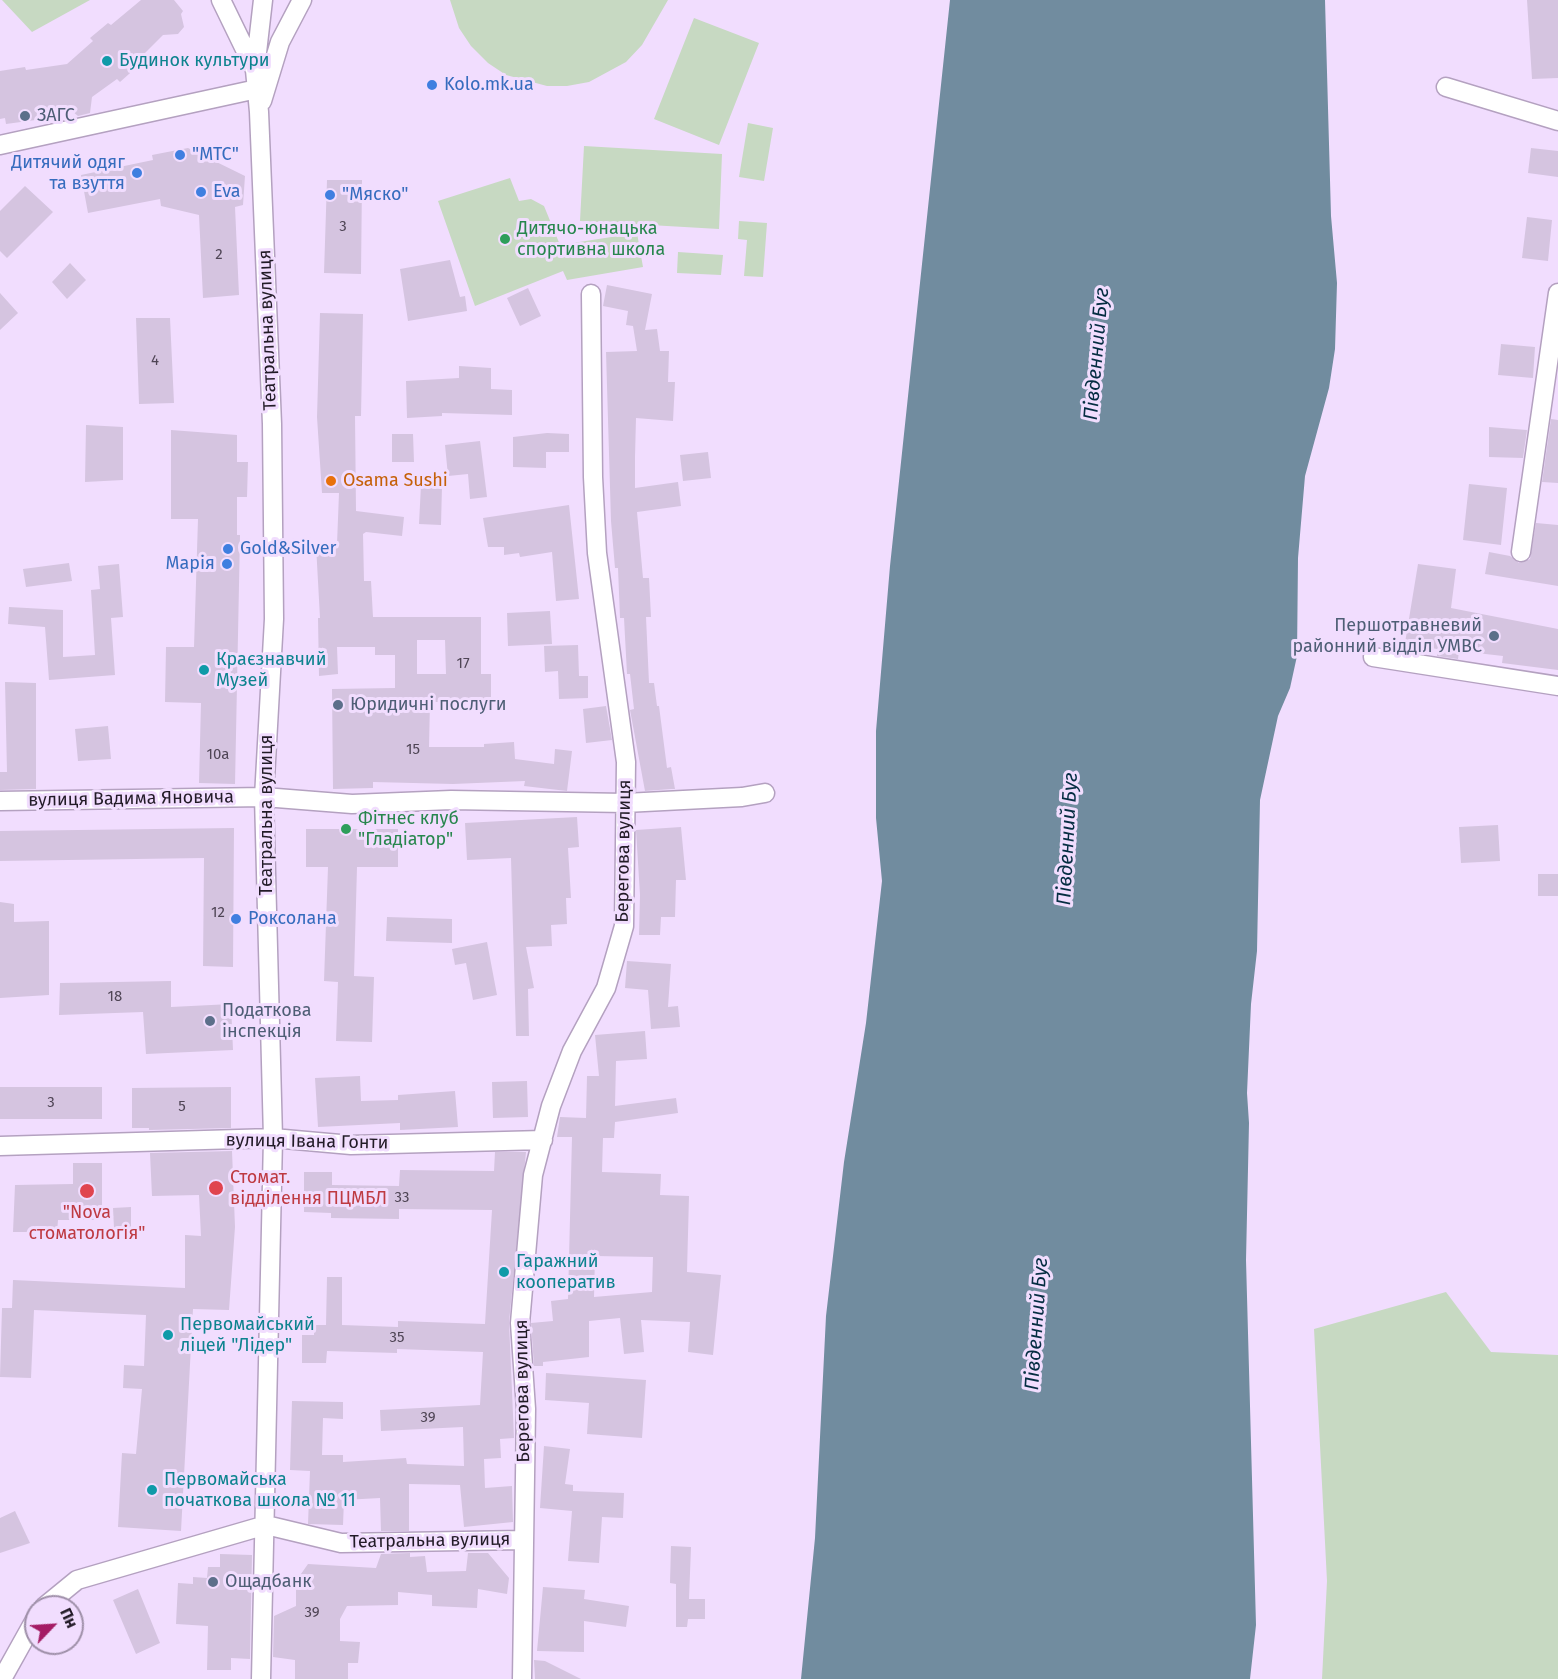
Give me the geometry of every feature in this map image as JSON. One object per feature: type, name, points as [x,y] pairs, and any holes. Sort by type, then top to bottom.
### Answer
[{"type":"street","name":"Театральна вулиця","points":[[221,0],[255,70]]},
{"type":"street","name":"Театральна вулиця","points":[[263,0],[255,70],[259,112],[272,424],[274,619],[264,796],[273,1138],[266,1525]]},
{"type":"street","points":[[259,112],[280,42],[302,0]]},
{"type":"street","points":[[1446,87],[1558,121]]},
{"type":"street","points":[[0,145],[257,89]]},
{"type":"street","points":[[1521,552],[1558,293]]},
{"type":"street","name":"Берегова вулиця","points":[[522,1679],[526,1409],[520,1323],[534,1175],[551,1106],[572,1051],[606,988],[624,926],[626,762],[597,554],[593,477],[591,294]]},
{"type":"street","points":[[1373,657],[1558,686]]},
{"type":"street","name":"вулиця Вадима Яновича","points":[[0,801],[264,796],[352,804],[451,800],[625,803],[719,799],[765,793]]},
{"type":"street","name":"вулиця Івана Гонти","points":[[0,1146],[273,1138],[351,1145],[543,1140]]},
{"type":"street","name":"Театральна вулиця","points":[[55,1595],[77,1580],[266,1525],[341,1543],[524,1540]]},
{"type":"street","points":[[261,1679],[266,1525]]},
{"type":"street","points":[[2,1679],[24,1640]]},
{"type":"green space","points":[[2,0],[90,0],[32,32]]},
{"type":"green space","points":[[450,0],[668,0],[642,45],[626,62],[589,82],[567,86],[547,86],[506,75],[488,63],[471,46],[459,28]]},
{"type":"green space","points":[[694,18],[759,43],[719,145],[654,119]]},
{"type":"green space","points":[[748,123],[773,128],[764,181],[739,177]]},
{"type":"green space","points":[[584,146],[722,154],[719,229],[580,221]]},
{"type":"green space","name":"Дитячо-юнацька спортивна школа","points":[[510,178],[519,201],[531,199],[544,206],[560,245],[637,233],[643,267],[567,280],[563,271],[475,306],[438,201]]},
{"type":"green space","points":[[739,221],[767,223],[763,277],[744,276],[747,240],[738,239]]},
{"type":"green space","points":[[678,252],[723,255],[721,275],[677,273]]},
{"type":"green space","points":[[1446,1292],[1491,1352],[1558,1355],[1558,1679],[1322,1679],[1327,1581],[1314,1329]]},
{"type":"water","name":"Південний Буг","points":[[950,0],[1325,0],[1331,216],[1337,283],[1335,349],[1329,388],[1305,476],[1298,558],[1297,656],[1290,688],[1278,716],[1260,800],[1257,951],[1251,1004],[1247,1093],[1249,1123],[1246,1260],[1256,1625],[1250,1679],[801,1679],[815,1538],[826,1316],[844,1162],[866,1023],[882,881],[876,818],[876,731],[890,566]]},
{"type":"building","name":"Будинок культури","points":[[141,0],[174,0],[183,11],[181,14],[184,27],[178,34],[163,35],[144,54],[147,58],[120,82],[117,79],[92,97],[90,113],[78,116],[68,108],[42,112],[43,119],[6,124],[5,118],[0,119],[0,71],[67,64],[93,41],[90,38],[108,23],[111,25]]},
{"type":"building","points":[[1527,0],[1558,0],[1558,78],[1532,79]]},
{"type":"building","points":[[188,148],[245,176],[243,205],[235,207],[239,295],[203,298],[199,215],[161,206],[160,199],[88,213],[81,175],[153,160],[152,155]]},
{"type":"building","points":[[1531,148],[1558,151],[1558,177],[1528,173]]},
{"type":"building","points":[[327,180],[362,180],[361,274],[324,273]]},
{"type":"building","points":[[25,186],[53,212],[7,258],[0,251],[0,211]]},
{"type":"building","points":[[1527,217],[1552,220],[1548,261],[1522,258]]},
{"type":"building","points":[[450,260],[460,297],[465,296],[467,311],[408,321],[400,269]]},
{"type":"building","points":[[70,263],[86,280],[67,299],[52,282]]},
{"type":"building","points":[[607,285],[652,294],[645,330],[657,329],[660,351],[669,351],[668,382],[675,382],[673,421],[636,418],[635,488],[678,482],[681,506],[637,512],[643,578],[649,578],[651,617],[646,617],[649,683],[654,683],[667,768],[671,767],[675,789],[645,791],[630,710],[634,709],[630,674],[627,674],[624,618],[620,618],[618,568],[615,568],[611,521],[606,352],[637,351],[633,326],[626,325],[628,311],[603,306]]},
{"type":"building","points":[[528,288],[541,316],[520,326],[507,298]]},
{"type":"building","points":[[0,293],[18,313],[0,330]]},
{"type":"building","points":[[320,313],[363,314],[361,416],[355,416],[356,511],[404,517],[402,536],[366,532],[363,534],[364,581],[371,581],[373,617],[481,617],[481,674],[491,674],[491,702],[430,702],[429,747],[484,747],[484,744],[514,742],[515,759],[554,764],[555,749],[572,751],[567,791],[524,786],[525,781],[453,784],[373,782],[373,788],[333,789],[332,689],[395,688],[395,655],[375,655],[375,647],[337,647],[338,674],[319,676],[318,618],[320,618],[316,545],[337,544],[339,493],[322,493],[317,417]],"holes":[[[417,640],[445,640],[446,674],[417,674]]]},
{"type":"building","points":[[136,318],[170,318],[174,403],[139,404]]},
{"type":"building","points":[[1501,344],[1535,347],[1533,378],[1498,375]]},
{"type":"building","points":[[459,366],[491,368],[491,389],[512,390],[512,415],[442,413],[442,416],[407,418],[406,381],[459,378]]},
{"type":"building","points":[[1551,419],[1558,420],[1558,483],[1542,482]]},
{"type":"building","points":[[86,425],[123,427],[123,480],[85,482]]},
{"type":"building","points":[[1489,427],[1527,430],[1523,458],[1489,457]]},
{"type":"building","points":[[171,430],[237,435],[237,462],[248,462],[247,497],[237,497],[237,535],[240,535],[235,784],[199,783],[201,703],[165,702],[166,647],[194,647],[198,519],[171,519]]},
{"type":"building","points":[[547,433],[569,434],[569,452],[546,452],[546,468],[513,467],[513,437]]},
{"type":"building","points":[[392,434],[413,434],[414,462],[392,462]]},
{"type":"building","points":[[480,441],[487,497],[470,499],[468,474],[448,476],[445,445]]},
{"type":"building","points":[[708,452],[711,478],[683,481],[680,455]]},
{"type":"building","points":[[1469,484],[1507,488],[1501,545],[1463,540]]},
{"type":"building","points":[[421,485],[442,486],[441,525],[419,524]]},
{"type":"building","points":[[569,505],[579,599],[556,601],[552,552],[520,557],[519,553],[504,555],[504,547],[488,547],[483,518]]},
{"type":"building","points":[[1536,523],[1558,525],[1558,586],[1485,574],[1489,552],[1510,556],[1519,563],[1530,559]]},
{"type":"building","points":[[69,563],[72,581],[26,587],[23,569]]},
{"type":"building","points":[[119,564],[123,617],[111,618],[115,675],[49,680],[45,627],[8,624],[9,607],[63,610],[63,657],[95,655],[91,590],[100,589],[98,566]]},
{"type":"building","points":[[1418,564],[1456,569],[1451,608],[1558,629],[1558,670],[1502,663],[1503,656],[1459,651],[1458,659],[1437,656],[1437,649],[1405,643]]},
{"type":"building","points":[[550,611],[552,644],[508,646],[507,613]]},
{"type":"building","points":[[578,645],[579,676],[588,676],[588,698],[559,699],[558,671],[545,672],[544,646]]},
{"type":"building","points":[[5,682],[36,683],[36,789],[0,790],[0,772],[7,772]]},
{"type":"building","points":[[606,706],[612,740],[586,743],[583,709]]},
{"type":"building","points":[[108,726],[111,759],[78,761],[75,729]]},
{"type":"building","points":[[577,817],[579,847],[568,848],[571,898],[566,898],[567,924],[551,925],[552,946],[526,947],[534,988],[528,989],[529,1036],[516,1036],[511,858],[467,860],[465,823]]},
{"type":"building","points":[[1498,825],[1500,861],[1461,863],[1459,827]]},
{"type":"building","points":[[681,827],[686,880],[676,880],[675,917],[661,917],[660,935],[639,935],[640,895],[636,830]]},
{"type":"building","points":[[234,828],[233,967],[203,966],[204,858],[0,861],[0,831]]},
{"type":"building","points":[[306,829],[398,829],[398,867],[357,867],[354,976],[374,977],[372,1042],[336,1041],[338,982],[324,981],[328,867],[306,867]]},
{"type":"building","points":[[1538,874],[1558,874],[1558,896],[1538,896]]},
{"type":"building","points":[[0,902],[14,904],[14,922],[49,921],[49,995],[0,998]]},
{"type":"building","points":[[387,917],[452,919],[452,943],[386,941]]},
{"type":"building","points":[[487,942],[497,995],[473,1000],[466,963],[455,965],[452,949]]},
{"type":"building","points":[[627,961],[671,964],[668,1007],[678,1006],[680,1027],[651,1029],[648,990],[625,988]]},
{"type":"building","points":[[171,981],[171,1007],[231,1004],[233,1050],[146,1054],[143,1012],[59,1015],[60,983]]},
{"type":"building","points":[[645,1031],[647,1059],[616,1061],[615,1106],[676,1098],[678,1113],[615,1122],[614,1138],[603,1138],[602,1172],[661,1174],[660,1195],[689,1196],[687,1272],[721,1275],[713,1355],[688,1352],[690,1322],[641,1320],[644,1352],[624,1354],[620,1318],[589,1321],[589,1357],[543,1362],[543,1366],[534,1366],[531,1323],[553,1321],[551,1301],[568,1299],[572,1137],[557,1137],[560,1117],[586,1118],[587,1076],[599,1076],[595,1035]],"holes":[[[595,1256],[653,1257],[652,1292],[594,1297]]]},
{"type":"building","points":[[360,1076],[361,1101],[398,1100],[398,1095],[455,1091],[458,1127],[400,1130],[400,1123],[318,1127],[315,1078]]},
{"type":"building","points":[[527,1081],[528,1117],[493,1118],[492,1082]]},
{"type":"building","points":[[0,1087],[102,1087],[102,1119],[0,1119]]},
{"type":"building","points":[[231,1087],[231,1128],[149,1130],[149,1128],[132,1128],[132,1088]]},
{"type":"building","points":[[232,1151],[235,1227],[229,1310],[193,1309],[181,1531],[118,1527],[122,1453],[136,1454],[142,1389],[123,1388],[124,1365],[144,1366],[146,1315],[34,1310],[31,1378],[0,1377],[2,1308],[12,1308],[13,1280],[185,1288],[185,1235],[201,1236],[199,1195],[152,1196],[150,1153]]},
{"type":"building","points":[[495,1152],[526,1152],[509,1322],[514,1438],[500,1439],[501,1458],[484,1459],[485,1488],[512,1486],[513,1522],[464,1527],[460,1485],[409,1484],[409,1531],[381,1531],[380,1498],[344,1500],[343,1525],[308,1524],[310,1471],[290,1470],[292,1401],[343,1402],[343,1419],[323,1418],[322,1455],[343,1455],[343,1462],[406,1458],[407,1464],[464,1466],[463,1427],[381,1431],[380,1410],[480,1405],[483,1352],[397,1349],[397,1353],[327,1351],[326,1363],[302,1363],[302,1335],[314,1335],[314,1325],[326,1325],[327,1277],[342,1277],[342,1325],[398,1327],[398,1321],[485,1324],[492,1210],[399,1209],[399,1219],[331,1218],[331,1213],[304,1212],[304,1172],[332,1172],[332,1185],[399,1186],[400,1170],[494,1171]]},
{"type":"building","points":[[73,1163],[102,1163],[102,1220],[58,1220],[57,1232],[13,1232],[15,1185],[73,1184]]},
{"type":"building","points":[[131,1207],[131,1228],[114,1228],[113,1208]]},
{"type":"building","points":[[546,1373],[646,1380],[642,1438],[587,1434],[589,1403],[545,1400]]},
{"type":"building","points":[[544,1446],[570,1449],[565,1484],[573,1485],[573,1491],[624,1493],[623,1518],[602,1517],[599,1563],[568,1561],[572,1511],[540,1508]]},
{"type":"building","points":[[15,1511],[30,1543],[0,1553],[0,1518]]},
{"type":"building","points":[[671,1546],[691,1547],[689,1599],[705,1599],[705,1619],[688,1619],[687,1627],[676,1627],[676,1584],[670,1583]]},
{"type":"building","points":[[410,1553],[410,1557],[425,1556],[427,1572],[466,1571],[468,1553],[488,1553],[509,1578],[507,1594],[478,1589],[477,1608],[432,1606],[432,1595],[398,1592],[398,1605],[347,1606],[340,1619],[340,1641],[360,1642],[358,1663],[348,1663],[348,1679],[295,1679],[295,1660],[273,1657],[274,1616],[296,1606],[296,1581],[308,1564],[376,1568],[381,1554]]},
{"type":"building","points":[[220,1554],[252,1555],[250,1659],[231,1658],[231,1670],[207,1670],[208,1626],[176,1624],[178,1583],[193,1584],[193,1577],[207,1578],[208,1567],[220,1567]]},
{"type":"building","points":[[543,1587],[585,1590],[584,1599],[629,1606],[626,1627],[584,1621],[584,1652],[537,1651]]},
{"type":"building","points":[[138,1589],[160,1643],[136,1654],[113,1600]]},
{"type":"building","points":[[534,1660],[545,1661],[581,1679],[535,1679]]},
{"type":"place","name":"Будинок культури","points":[[107,61]]},
{"type":"place","name":"Kolo.mk.ua","points":[[432,85]]},
{"type":"place","name":"ЗАГС","points":[[25,116]]},
{"type":"place","name":"\"МТС\"","points":[[180,155]]},
{"type":"place","name":"Дитячий одяг та взуття","points":[[137,173]]},
{"type":"place","name":"Eva","points":[[201,192]]},
{"type":"place","name":"\"Мяско\"","points":[[330,195]]},
{"type":"place","name":"Дитячо-юнацька спортивна школа","points":[[505,239]]},
{"type":"place","name":"Osama Sushi","points":[[331,481]]},
{"type":"place","name":"Gold&Silver","points":[[228,549]]},
{"type":"place","name":"Марія","points":[[227,564]]},
{"type":"place","name":"Першотравневий районний відділ УМВС","points":[[1494,636]]},
{"type":"place","name":"Краєзнавчий Музей","points":[[204,670]]},
{"type":"place","name":"Юридичні послуги","points":[[338,705]]},
{"type":"place","name":"Фітнес клуб \"Гладіатор\"","points":[[346,829]]},
{"type":"place","name":"Роксолана","points":[[236,919]]},
{"type":"place","name":"Податкова інспекція","points":[[210,1021]]},
{"type":"place","name":"Стомат. відділення ПЦМБЛ","points":[[216,1188]]},
{"type":"place","name":"\"Nova стоматологія\"","points":[[87,1191]]},
{"type":"place","name":"Гаражний кооператив","points":[[504,1272]]},
{"type":"place","name":"Первомайський ліцей \"Лідер\"","points":[[168,1335]]},
{"type":"place","name":"Первомайська початкова школа № 11","points":[[152,1490]]},
{"type":"place","name":"Ощадбанк","points":[[213,1582]]}]
